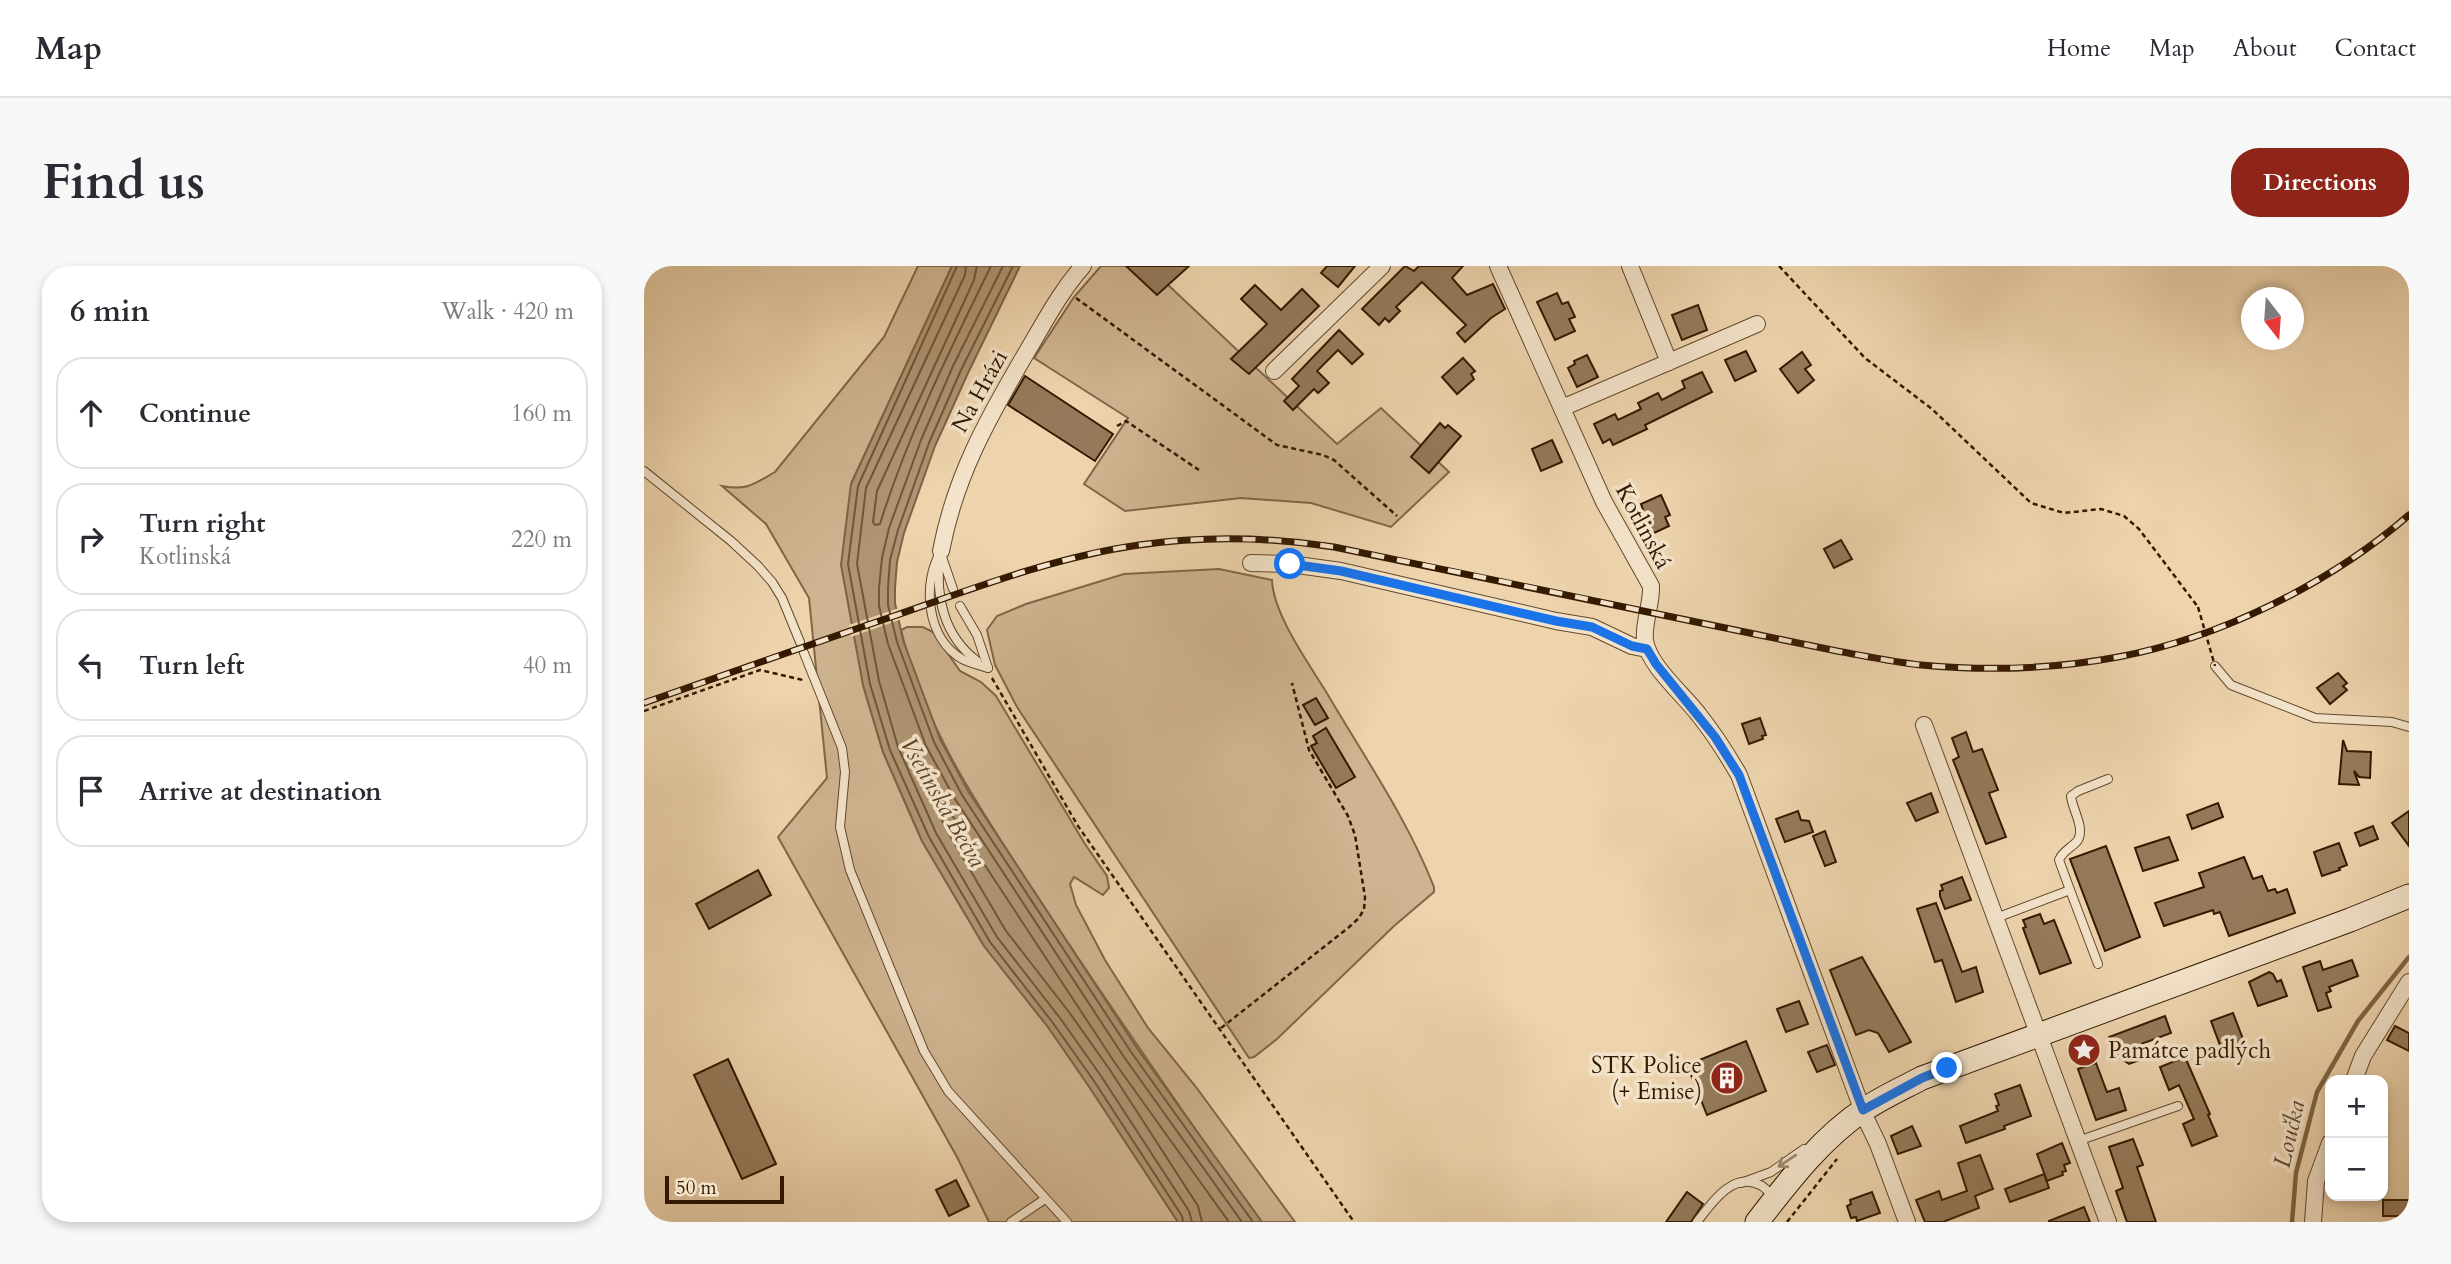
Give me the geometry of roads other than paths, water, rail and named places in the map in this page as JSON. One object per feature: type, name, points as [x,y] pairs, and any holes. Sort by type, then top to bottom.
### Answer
[{"type":"main road","points":[[1757,1222],[1775,1198],[1832,1136],[1863,1110],[1922,1078],[2409,896]]},
{"type":"street","name":"Na Hrázi","points":[[940,551],[976,440],[1064,289],[1083,266]]},
{"type":"street","points":[[1274,372],[1382,266]]},
{"type":"street","name":"Kotlinská","points":[[1498,266],[1604,502],[1651,586],[1651,601],[1644,632],[1647,649]]},
{"type":"street","points":[[1630,266],[1669,362]]},
{"type":"street","points":[[1562,408],[1757,324]]},
{"type":"street","points":[[1251,563],[1301,565],[1341,571],[1592,627],[1632,646],[1647,649],[1715,737],[1739,775],[1907,1222]]},
{"type":"street","points":[[1924,725],[2108,1222]]},
{"type":"street","points":[[2356,1075],[2363,1056],[2409,982]]},
{"type":"street","points":[[2313,1222],[2316,1181],[2325,1157]]},
{"type":"lane","points":[[644,471],[758,566],[782,598],[800,642]]},
{"type":"lane","points":[[940,551],[953,590]]},
{"type":"lane","points":[[940,551],[939,587],[948,629],[958,644],[988,668],[976,635],[960,606]]},
{"type":"lane","points":[[804,653],[842,748],[845,772],[840,827],[850,870],[924,1051],[948,1091],[1067,1222]]},
{"type":"lane","points":[[2215,666],[2231,685],[2315,718],[2392,722],[2409,727]]},
{"type":"lane","points":[[2098,964],[2059,860],[2079,838],[2080,830],[2071,796],[2108,779]]},
{"type":"lane","points":[[1996,918],[2070,890]]},
{"type":"lane","points":[[2078,1141],[2178,1106]]},
{"type":"lane","points":[[1697,1222],[1720,1193],[1771,1172],[1806,1148],[1832,1136]]},
{"type":"lane","points":[[1741,1183],[1761,1185],[1775,1198]]},
{"type":"lane","points":[[1010,1222],[1045,1199]]},
{"type":"water","name":"Vsetínská Bečva","points":[[952,266],[1020,266],[935,446],[904,533],[897,562],[895,588],[895,603],[903,640],[940,739],[968,791],[1137,1048],[1262,1222],[1178,1222],[1048,1027],[984,946],[922,841],[883,752],[863,685],[841,565],[851,484]]},
{"type":"waterway","name":"Loučka","points":[[2292,1222],[2296,1173],[2317,1092],[2358,1021],[2409,957]]},
{"type":"railway","points":[[644,703],[1046,565],[1139,545],[1212,539],[1285,541],[1334,547],[1900,662],[1995,668],[2069,664],[2157,648],[2234,622],[2310,585],[2378,540],[2409,515]]},
{"type":"place","name":"Památce padlých","points":[[2084,1050]]},
{"type":"place","name":"STK Police (+ Emise)","points":[[1727,1078]]}]
